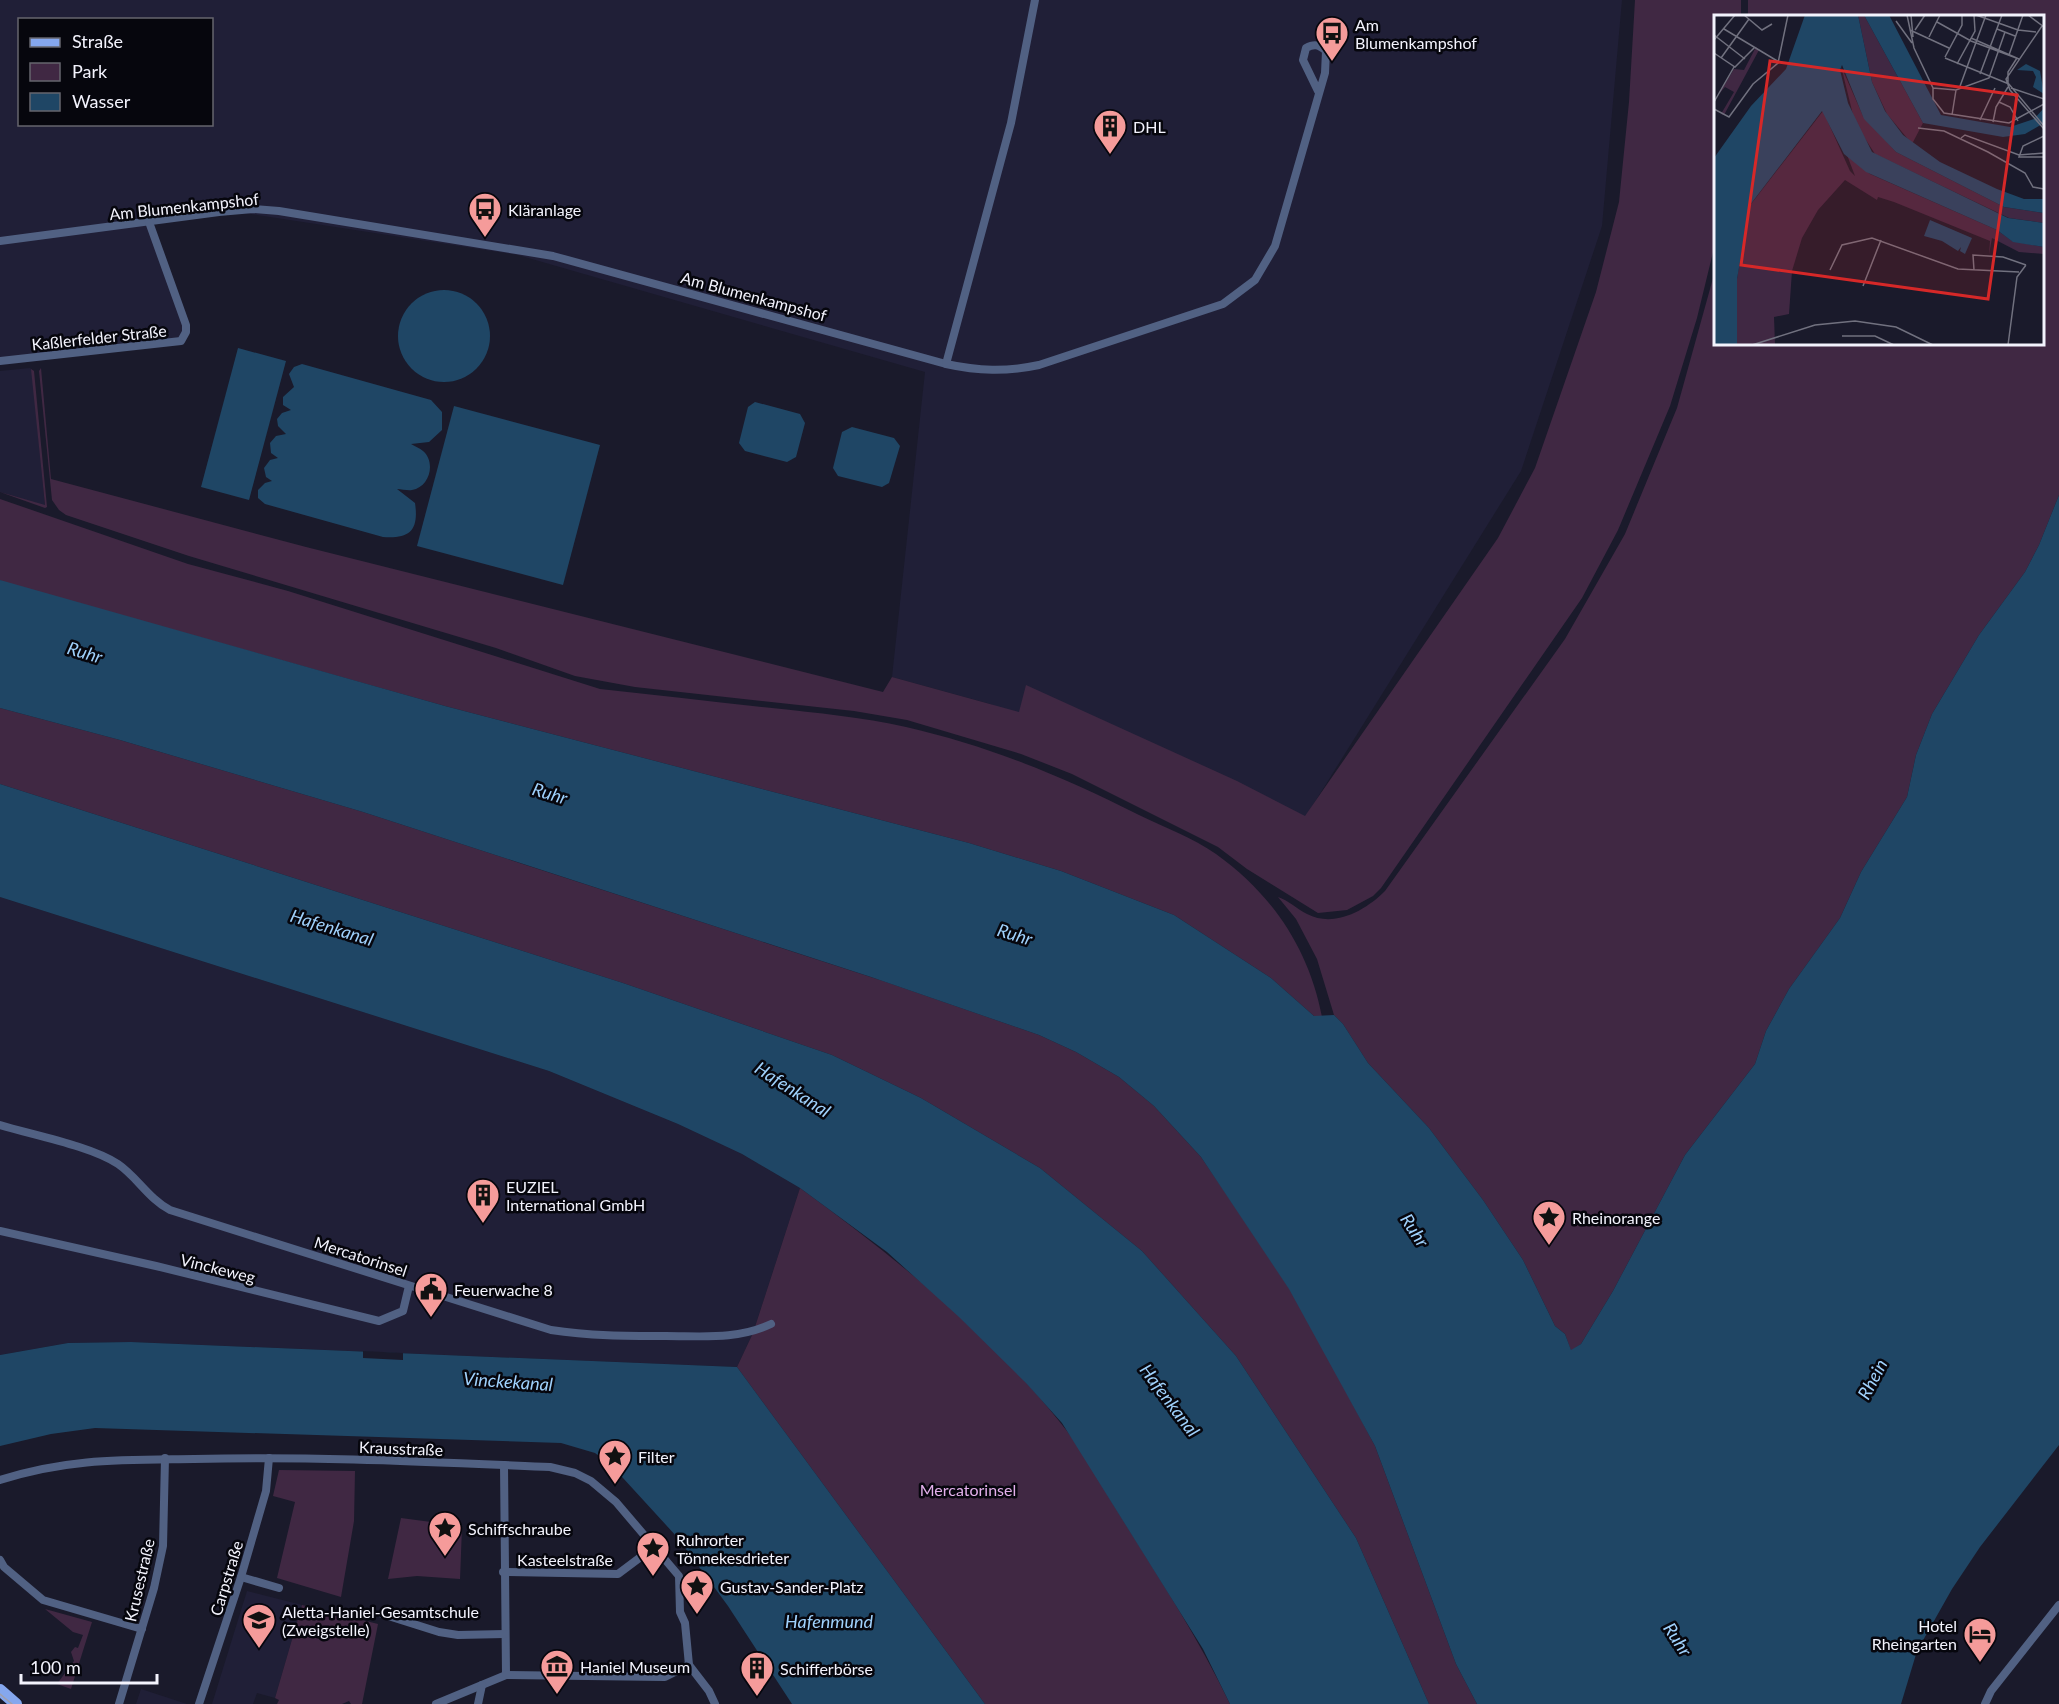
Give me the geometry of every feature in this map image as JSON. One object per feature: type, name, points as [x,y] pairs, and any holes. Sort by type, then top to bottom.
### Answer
[{"type":"main road","points":[[0,1690],[16,1704]]},
{"type":"street","points":[[946,364],[1011,123],[1035,0]]},
{"type":"street","name":"Am Blumenkampshof","points":[[0,241],[219,212],[253,209],[279,211],[538,252],[946,364],[999,371],[1039,365],[1207,311],[1238,295],[1255,280],[1275,246],[1327,62],[1326,51],[1318,45],[1306,48],[1303,60],[1318,91]]},
{"type":"street","name":"Kaßlerfelder Straße","points":[[0,361],[181,341],[186,332],[186,325],[149,222]]},
{"type":"street","name":"Mercatorinsel","points":[[0,1125],[86,1151],[116,1163],[157,1202],[170,1210],[514,1320],[574,1334],[725,1337],[753,1333],[771,1324]]},
{"type":"street","name":"Vinckeweg","points":[[0,1231],[156,1266],[379,1321],[403,1311],[410,1286]]},
{"type":"street","name":"Krausstraße","points":[[0,1479],[32,1470],[85,1461],[165,1458],[269,1458],[504,1465],[550,1467],[575,1473],[591,1481],[616,1502],[679,1576],[680,1612],[685,1623],[689,1665]]},
{"type":"street","name":"Krusestraße","points":[[119,1704],[142,1629],[163,1546],[165,1458]]},
{"type":"street","name":"Carpstraße","points":[[199,1704],[241,1577],[266,1491],[269,1458]]},
{"type":"street","points":[[504,1465],[503,1572],[506,1675]]},
{"type":"street","name":"Kasteelstraße","points":[[503,1572],[618,1574],[654,1546]]},
{"type":"street","points":[[0,1560],[4,1567],[43,1600],[142,1629]]},
{"type":"street","points":[[241,1577],[279,1588]]},
{"type":"street","points":[[1985,1704],[1991,1691],[2059,1605]]},
{"type":"street","points":[[382,1614],[439,1632],[458,1635],[505,1634]]},
{"type":"street","points":[[436,1704],[506,1675],[665,1677],[689,1665],[709,1691],[715,1704]]},
{"type":"street","points":[[478,1704],[482,1685]]},
{"type":"shaded area","points":[[0,0],[1622,0],[1602,226],[1521,471],[1293,837],[990,704],[892,677],[925,372],[518,255],[231,211],[150,222],[186,325],[181,341],[0,360]]},
{"type":"shaded area","points":[[30,368],[45,506],[0,492],[0,371]]},
{"type":"shaded area","points":[[0,897],[549,1071],[678,1124],[742,1154],[800,1188],[753,1333],[737,1367],[131,1342],[68,1343],[0,1355]]},
{"type":"shaded area","name":"Aletta-Haniel-Gesamtschule (Zweigstelle)","points":[[247,1591],[302,1605],[275,1698],[257,1693],[253,1704],[212,1704]]},
{"type":"shaded area","points":[[141,1689],[187,1704],[136,1704]]},
{"type":"green space","points":[[1635,0],[1741,0],[1741,15],[1714,15],[1714,248],[1697,318],[1670,406],[1618,530],[1582,598],[1381,888],[1373,896],[1347,910],[1318,913],[1247,869],[1218,847],[1072,774],[1021,754],[907,720],[854,711],[635,687],[575,676],[496,648],[189,556],[66,515],[52,500],[39,371],[41,368],[51,479],[306,547],[883,692],[892,677],[1019,712],[1026,685],[1237,781],[1305,816],[1498,538],[1535,468],[1596,292],[1619,202],[1629,102]]},
{"type":"green space","points":[[1748,0],[2059,0],[2059,495],[2039,545],[2025,572],[1979,635],[1932,714],[1916,755],[1907,797],[1861,872],[1840,918],[1789,989],[1766,1031],[1755,1064],[1685,1155],[1613,1291],[1581,1344],[1571,1351],[1565,1334],[1555,1326],[1523,1260],[1483,1200],[1429,1128],[1368,1063],[1343,1024],[1334,1015],[1317,959],[1296,919],[1278,897],[1307,914],[1328,919],[1359,911],[1385,891],[1565,639],[1625,534],[1677,408],[1714,275],[1714,345],[2044,345],[2044,15],[1748,15]]},
{"type":"green space","points":[[31,369],[34,371],[47,507],[45,508],[0,492],[45,505]]},
{"type":"green space","points":[[0,499],[188,564],[288,591],[600,689],[873,721],[967,743],[1026,764],[1083,788],[1188,838],[1216,854],[1236,870],[1271,905],[1298,946],[1308,968],[1322,1017],[1314,1016],[1271,978],[1174,915],[1061,871],[969,843],[445,706],[3,582],[0,580]]},
{"type":"green space","points":[[0,708],[120,740],[363,812],[883,981],[1039,1035],[1076,1052],[1119,1077],[1154,1106],[1201,1157],[1292,1290],[1375,1446],[1456,1664],[1477,1704],[1429,1704],[1356,1538],[1236,1356],[1142,1251],[1040,1168],[921,1098],[832,1055],[623,983],[0,784]]},
{"type":"green space","name":"Mercatorinsel","points":[[800,1188],[869,1240],[937,1296],[1001,1356],[1059,1421],[1083,1454],[1177,1606],[1230,1704],[985,1704],[737,1367],[753,1333]]},
{"type":"green space","points":[[279,1470],[355,1471],[354,1521],[341,1597],[277,1578],[295,1502],[273,1496]]},
{"type":"green space","points":[[401,1518],[446,1524],[447,1531],[454,1532],[462,1528],[460,1579],[417,1576],[388,1579]]},
{"type":"green space","points":[[302,1605],[378,1624],[362,1704],[351,1704],[349,1701],[342,1704],[277,1704],[279,1700],[275,1698]]},
{"type":"green space","points":[[45,1609],[92,1622],[71,1689],[57,1684],[74,1661],[71,1652],[75,1647],[78,1648],[83,1635],[73,1632]]},
{"type":"water","points":[[444,290],[461,294],[476,304],[486,319],[490,336],[486,353],[476,368],[461,378],[444,382],[427,378],[412,368],[402,353],[398,336],[402,319],[412,304],[427,294]]},
{"type":"water","points":[[238,348],[286,361],[249,500],[201,487]]},
{"type":"water","points":[[302,364],[431,400],[442,412],[442,430],[429,442],[411,444],[427,456],[430,467],[427,479],[418,488],[412,490],[397,489],[415,503],[415,520],[411,531],[400,536],[383,537],[265,504],[258,498],[258,490],[265,483],[272,481],[266,477],[264,468],[270,460],[278,458],[271,453],[270,443],[276,436],[286,434],[278,426],[277,419],[282,413],[291,410],[283,405],[283,397],[294,387],[289,374],[294,367]]},
{"type":"water","points":[[755,402],[800,414],[805,423],[796,457],[787,462],[745,451],[739,443],[748,407]]},
{"type":"water","points":[[454,406],[600,445],[563,585],[417,546]]},
{"type":"water","points":[[852,427],[894,438],[900,446],[889,483],[882,487],[838,476],[833,468],[842,432]]},
{"type":"water","points":[[2059,495],[2059,1445],[1980,1547],[1952,1589],[1917,1651],[1901,1704],[1477,1704],[1456,1664],[1375,1446],[1289,1289],[1201,1157],[1154,1106],[1119,1077],[1076,1052],[1039,1035],[871,977],[363,812],[120,740],[0,708],[0,580],[445,706],[969,843],[1061,871],[1174,915],[1271,978],[1314,1016],[1334,1015],[1343,1024],[1368,1063],[1429,1128],[1483,1200],[1523,1260],[1555,1326],[1565,1334],[1571,1350],[1581,1344],[1613,1291],[1685,1155],[1755,1064],[1766,1031],[1789,989],[1840,918],[1861,872],[1907,797],[1916,755],[1932,714],[1979,635],[2025,572],[2039,545]]},
{"type":"water","name":"Hafenkanal","points":[[0,784],[623,983],[832,1055],[921,1098],[1040,1168],[1142,1251],[1236,1356],[1356,1538],[1429,1704],[1230,1704],[1203,1649],[1062,1423],[1026,1383],[959,1317],[887,1252],[800,1188],[742,1154],[678,1124],[549,1071],[0,897]]},
{"type":"water","points":[[131,1342],[737,1367],[985,1704],[792,1704],[728,1606],[677,1537],[612,1466],[595,1453],[561,1443],[95,1428],[51,1434],[0,1446],[0,1355],[68,1343]]},
{"type":"pier","points":[[363,1351],[403,1353],[403,1360],[363,1358]]},
{"type":"tram line","points":[[0,1694],[12,1704]]},
{"type":"place","name":"Am Blumenkampshof","points":[[1332,62]]},
{"type":"place","name":"DHL","points":[[1110,155]]},
{"type":"place","name":"Kläranlage","points":[[485,238]]},
{"type":"place","name":"EUZIEL International GmbH","points":[[483,1224]]},
{"type":"place","name":"Rheinorange","points":[[1549,1246]]},
{"type":"place","name":"Feuerwache 8","points":[[431,1318]]},
{"type":"place","name":"Filter","points":[[615,1485]]},
{"type":"place","name":"Schiffschraube","points":[[445,1557]]},
{"type":"place","name":"Ruhrorter Tönnekesdrieter","points":[[653,1577]]},
{"type":"place","name":"Gustav-Sander-Platz","points":[[697,1615]]},
{"type":"place","name":"Aletta-Haniel-Gesamtschule (Zweigstelle)","points":[[259,1649]]},
{"type":"place","name":"Hotel Rheingarten","points":[[1980,1663]]},
{"type":"place","name":"Haniel Museum","points":[[557,1695]]},
{"type":"place","name":"Schifferbörse","points":[[757,1697]]},
{"type":"water label","name":"Ruhr","points":[[85,652]]},
{"type":"water label","name":"Ruhr","points":[[550,793]]},
{"type":"water label","name":"Ruhr","points":[[1015,934]]},
{"type":"water label","name":"Ruhr","points":[[1415,1230]]},
{"type":"water label","name":"Rhein","points":[[1872,1379]]},
{"type":"water label","name":"Vinckekanal","points":[[508,1381]]},
{"type":"water label","name":"Hafenmund","points":[[829,1621]]},
{"type":"water label","name":"Ruhr","points":[[1678,1639]]}]
